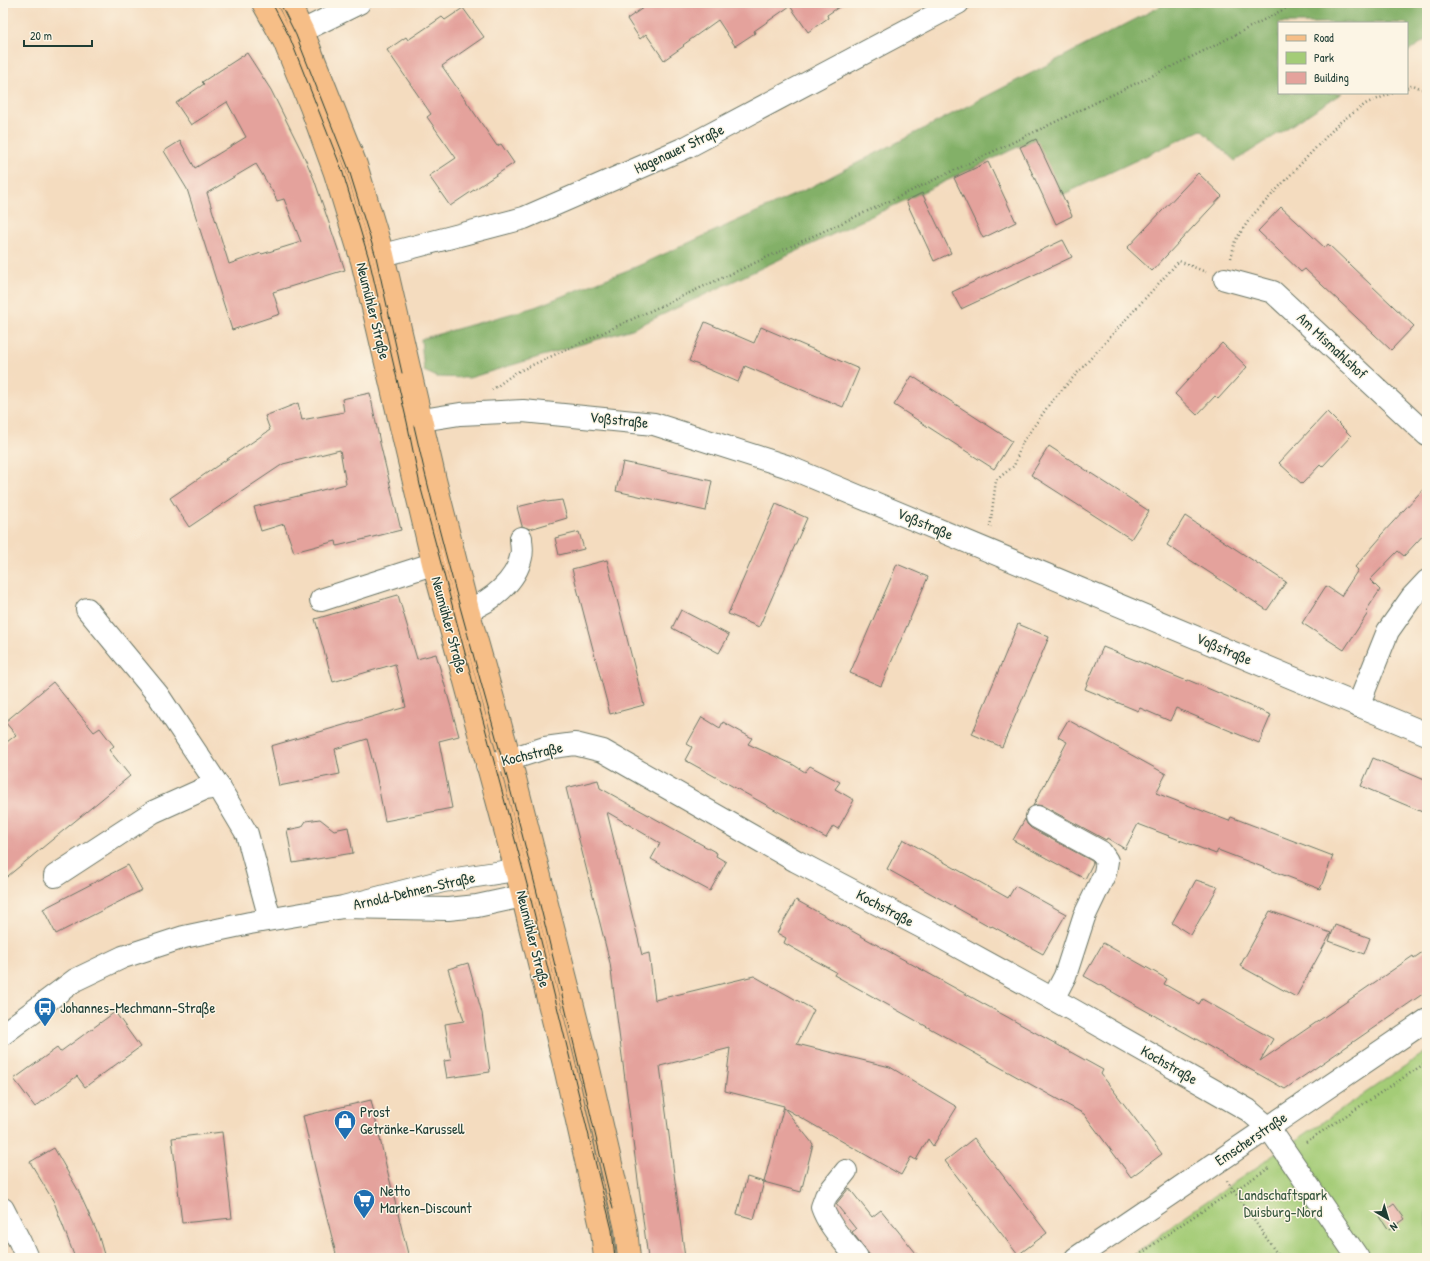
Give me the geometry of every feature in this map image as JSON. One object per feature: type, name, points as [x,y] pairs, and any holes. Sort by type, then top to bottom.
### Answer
[{"type":"main road","name":"Neumühler Straße","points":[[263,3],[284,40],[311,107],[335,173],[410,422],[454,557],[510,759],[591,1080],[626,1229],[629,1258]]},
{"type":"main road","name":"Neumühler Straße","points":[[289,3],[303,32],[356,164],[383,255],[433,564],[523,896],[573,1102],[602,1230],[605,1258]]},
{"type":"street","name":"Hagenauer Straße","points":[[383,255],[524,218],[687,147],[958,3]]},
{"type":"street","points":[[284,40],[303,32],[354,4]]},
{"type":"street","name":"Am Mismahlshof","points":[[1225,279],[1273,292],[1427,435]]},
{"type":"street","name":"Voßstraße","points":[[410,422],[460,414],[523,411],[654,424],[786,466],[1427,734]]},
{"type":"street","points":[[446,615],[468,610],[492,597],[503,588],[514,573],[522,556],[521,538]]},
{"type":"street","points":[[321,600],[454,557]]},
{"type":"street","points":[[1358,706],[1388,631],[1412,597],[1427,581]]},
{"type":"street","points":[[87,609],[158,695],[219,787],[246,834],[270,919]]},
{"type":"street","name":"Kochstraße","points":[[487,764],[510,759],[545,748],[575,744],[603,751],[796,862],[935,934],[1053,999],[1248,1110],[1268,1128],[1358,1258]]},
{"type":"street","points":[[55,876],[153,812],[204,789],[219,787]]},
{"type":"street","points":[[1037,817],[1101,852],[1107,861],[1105,873],[1084,917],[1065,976],[1053,999]]},
{"type":"street","name":"Arnold-Dehnen-Straße","points":[[3,1034],[75,980],[123,956],[184,937],[270,919],[343,907],[443,881],[516,870],[523,870],[532,873],[540,878],[535,888],[523,896],[477,906],[448,909],[343,907]]},
{"type":"street","name":"Emscherstraße","points":[[1076,1258],[1427,1020]]},
{"type":"street","points":[[846,1171],[826,1196],[822,1208],[826,1217],[857,1258]]},
{"type":"street","points":[[3,1209],[27,1258]]},
{"type":"path","points":[[490,391],[515,373],[901,195],[1208,49],[1296,3]]},
{"type":"path","points":[[1408,88],[1413,85],[1427,90]]},
{"type":"path","points":[[987,550],[996,480],[1014,466],[1022,443],[1051,402],[1179,262],[1225,279],[1235,241],[1251,217],[1340,123],[1367,103],[1390,94]]},
{"type":"path","points":[[1215,1164],[1280,1258]]},
{"type":"green space","points":[[1167,3],[1427,3],[1427,39],[1408,51],[1408,22],[1278,22],[1278,94],[1340,94],[1235,161],[1201,130],[1062,195],[1035,139],[632,329],[469,378],[437,377],[424,371],[421,339],[535,307],[638,266],[809,188]]},
{"type":"green space","name":"Landschaftspark Duisburg-Nord","points":[[1427,1051],[1427,1258],[1131,1258],[1185,1216]]},
{"type":"building","points":[[650,3],[845,3],[827,15],[828,18],[808,32],[790,6],[754,31],[755,33],[735,46],[718,20],[664,60],[646,34],[640,39],[627,19]]},
{"type":"building","points":[[463,8],[484,37],[442,66],[497,146],[501,144],[514,163],[450,206],[429,176],[456,158],[427,117],[431,114],[387,50],[406,37],[408,40],[442,17],[445,20]]},
{"type":"building","points":[[247,53],[271,90],[302,152],[314,179],[345,270],[273,292],[280,314],[232,330],[187,189],[164,151],[180,141],[195,168],[246,137],[227,102],[191,125],[176,103],[204,84],[202,82]],"holes":[[[256,164],[277,201],[284,199],[301,242],[229,264],[207,193]]]},
{"type":"building","points":[[1036,139],[1072,216],[1056,224],[1020,147]]},
{"type":"building","points":[[988,162],[1016,222],[983,238],[954,178]]},
{"type":"building","points":[[1198,173],[1222,196],[1152,271],[1127,248]]},
{"type":"building","points":[[922,193],[951,253],[934,261],[906,201]]},
{"type":"building","points":[[1281,207],[1325,248],[1328,244],[1414,326],[1391,350],[1305,269],[1301,272],[1258,231]]},
{"type":"building","points":[[1063,240],[1072,257],[961,309],[952,292]]},
{"type":"building","points":[[705,322],[754,343],[761,327],[859,369],[843,407],[745,366],[738,382],[689,361]]},
{"type":"building","points":[[1222,343],[1247,367],[1218,399],[1215,396],[1197,415],[1175,394]]},
{"type":"building","points":[[912,376],[1012,441],[994,469],[894,405]]},
{"type":"building","points":[[370,393],[380,443],[401,530],[337,546],[336,541],[294,552],[284,524],[261,531],[254,507],[346,484],[340,450],[283,464],[189,527],[170,498],[270,430],[265,416],[298,403],[302,420],[344,412],[342,399]]},
{"type":"building","points":[[1327,412],[1351,436],[1322,467],[1320,465],[1302,484],[1279,463]]},
{"type":"building","points":[[1049,446],[1149,511],[1131,539],[1031,475]]},
{"type":"building","points":[[623,462],[712,481],[706,511],[616,491]]},
{"type":"building","points":[[1427,485],[1427,531],[1404,556],[1398,551],[1370,580],[1380,590],[1366,611],[1368,613],[1344,650],[1302,623],[1326,586],[1341,596],[1358,570],[1355,567],[1382,536],[1381,535]]},
{"type":"building","points":[[546,500],[547,502],[562,500],[567,518],[530,529],[522,526],[517,507]]},
{"type":"building","points":[[776,504],[807,518],[759,627],[728,614]]},
{"type":"building","points":[[1185,516],[1286,582],[1267,610],[1167,545]]},
{"type":"building","points":[[579,532],[584,549],[559,555],[555,538]]},
{"type":"building","points":[[607,560],[644,705],[610,714],[572,569]]},
{"type":"building","points":[[897,564],[928,577],[881,686],[850,673]]},
{"type":"building","points":[[398,595],[417,659],[436,654],[459,736],[439,741],[452,808],[385,821],[376,774],[367,739],[335,749],[340,774],[279,786],[271,746],[406,707],[395,664],[333,682],[315,619]]},
{"type":"building","points":[[681,610],[729,635],[719,653],[672,628]]},
{"type":"building","points":[[1018,624],[1049,637],[1002,747],[972,734]]},
{"type":"building","points":[[1103,647],[1187,681],[1188,680],[1271,715],[1259,743],[1176,708],[1170,721],[1140,708],[1138,711],[1085,689]]},
{"type":"building","points":[[53,682],[94,732],[100,728],[114,746],[109,750],[130,776],[3,880],[3,745],[16,735],[5,722]]},
{"type":"building","points":[[702,717],[720,728],[723,722],[752,738],[748,744],[792,764],[805,772],[810,766],[840,782],[835,789],[854,800],[838,829],[833,826],[826,838],[685,760],[692,747],[687,744]]},
{"type":"building","points":[[1068,720],[1166,774],[1156,793],[1229,821],[1231,817],[1333,856],[1320,889],[1218,850],[1216,854],[1138,824],[1125,849],[1107,838],[1106,840],[1043,806],[1033,806],[1067,742],[1058,737]]},
{"type":"building","points":[[1373,758],[1427,781],[1427,814],[1361,786]]},
{"type":"building","points":[[598,780],[600,788],[717,853],[716,856],[726,862],[710,891],[651,859],[660,843],[607,812],[642,955],[649,953],[655,1000],[754,976],[814,1010],[797,1044],[890,1067],[957,1107],[933,1146],[928,1139],[916,1160],[911,1157],[901,1175],[784,1108],[813,1144],[801,1192],[764,1182],[784,1106],[725,1091],[730,1048],[660,1066],[685,1258],[648,1258],[610,963],[566,788]]},
{"type":"building","points":[[320,819],[334,830],[348,827],[353,853],[293,863],[287,830],[302,827],[306,821]]},
{"type":"building","points":[[1025,819],[1031,828],[1092,861],[1093,863],[1085,879],[1013,840]]},
{"type":"building","points":[[903,839],[1008,898],[1015,886],[1066,914],[1043,954],[887,869]]},
{"type":"building","points":[[128,865],[142,890],[56,934],[43,909]]},
{"type":"building","points":[[1196,880],[1218,887],[1191,935],[1172,923]]},
{"type":"building","points":[[796,900],[1103,1070],[1101,1074],[1162,1154],[1131,1177],[1084,1114],[834,975],[836,972],[784,943],[786,938],[777,933]]},
{"type":"building","points":[[1270,911],[1331,933],[1296,997],[1240,966]]},
{"type":"building","points":[[1335,925],[1370,938],[1364,954],[1329,941]]},
{"type":"building","points":[[1103,943],[1167,979],[1164,984],[1199,1004],[1202,999],[1273,1039],[1260,1061],[1413,956],[1414,958],[1427,949],[1427,991],[1285,1089],[1084,976]]},
{"type":"building","points":[[468,963],[482,1013],[490,1072],[447,1078],[444,1061],[451,1060],[445,1024],[464,1021],[448,969]]},
{"type":"building","points":[[115,1012],[140,1047],[85,1087],[77,1076],[35,1107],[14,1079],[57,1048],[60,1052]]},
{"type":"building","points":[[371,1100],[409,1258],[337,1258],[318,1181],[303,1116]]},
{"type":"building","points":[[222,1132],[232,1218],[182,1223],[172,1138]]},
{"type":"building","points":[[974,1138],[1047,1233],[1018,1255],[945,1161]]},
{"type":"building","points":[[54,1148],[78,1190],[98,1234],[105,1258],[75,1258],[54,1202],[30,1162]]},
{"type":"building","points":[[747,1177],[764,1182],[754,1219],[737,1214]]},
{"type":"building","points":[[849,1188],[872,1217],[881,1210],[920,1258],[872,1258],[852,1232],[856,1229],[836,1204]]},
{"type":"building","points":[[1394,1204],[1405,1219],[1389,1230],[1379,1215]]},
{"type":"tram line","points":[[272,3],[290,38],[342,170],[369,259],[420,485],[529,892],[612,1230],[615,1258]]},
{"type":"tram line","points":[[280,3],[296,35],[348,167],[376,257],[402,373]]},
{"type":"tram line","points":[[414,426],[445,551],[532,871],[613,1209]]},
{"type":"place","name":"Johannes-Mechmann-Straße","points":[[45,1028]]},
{"type":"place","name":"Prost Getränke-Karussell","points":[[345,1140]]},
{"type":"place","name":"Netto Marken-Discount","points":[[364,1220]]}]
